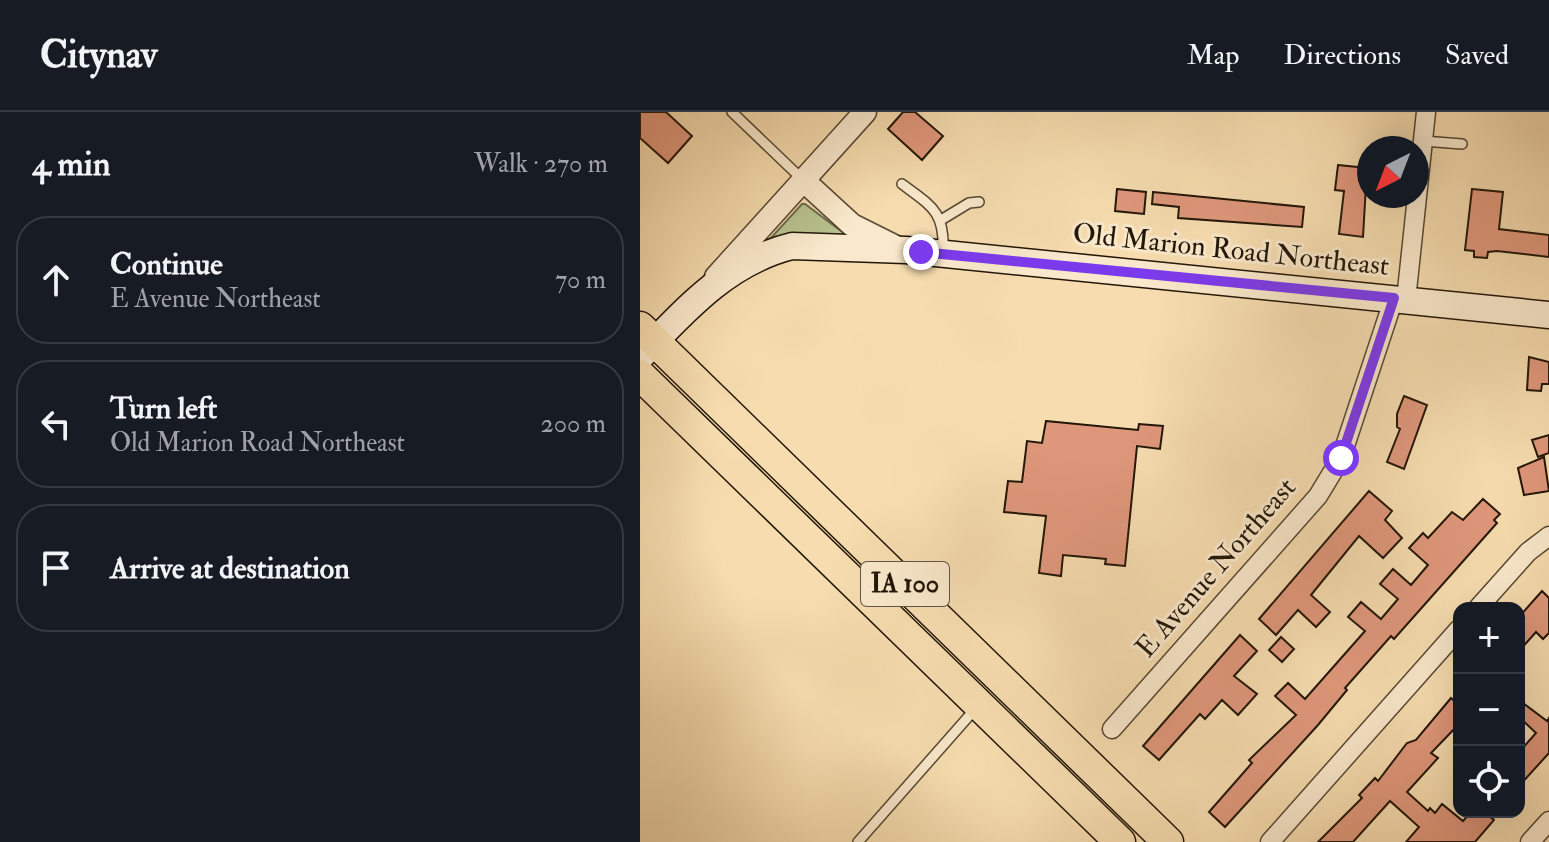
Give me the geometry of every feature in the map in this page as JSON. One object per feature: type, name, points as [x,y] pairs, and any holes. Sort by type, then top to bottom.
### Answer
[{"type":"highway","name":"IA 100","points":[[645,342],[1168,842]]},
{"type":"highway","name":"IA 100","points":[[640,375],[1120,842]]},
{"type":"main road","name":"Old Marion Road Northeast","points":[[645,342],[702,292],[773,251],[792,246],[906,250],[1549,315]]},
{"type":"street","points":[[702,292],[865,112]]},
{"type":"street","name":"E Avenue Northeast","points":[[1424,136],[1426,112]]},
{"type":"street","name":"Old Marion Road Northeast","points":[[804,181],[852,225],[906,250]]},
{"type":"street","name":"E Avenue Northeast","points":[[1112,729],[1318,496],[1341,458],[1400,299],[1413,208]]},
{"type":"street","points":[[1483,602],[1528,552],[1549,536]]},
{"type":"street","points":[[1270,842],[1453,636]]},
{"type":"street","points":[[1530,842],[1549,821]]},
{"type":"lane","points":[[732,112],[804,181]]},
{"type":"lane","points":[[1429,141],[1462,144]]},
{"type":"lane","points":[[902,184],[934,207],[944,227],[943,254]]},
{"type":"lane","points":[[941,220],[969,203],[979,202]]},
{"type":"lane","points":[[858,842],[979,705]]},
{"type":"green space","points":[[805,204],[857,243],[769,240]]},
{"type":"building","points":[[640,112],[666,112],[692,136],[668,163],[640,138]]},
{"type":"building","points":[[903,112],[915,112],[943,136],[922,160],[888,129]]},
{"type":"building","points":[[1338,165],[1357,167],[1357,208],[1365,208],[1363,237],[1339,234],[1344,191],[1335,190]]},
{"type":"building","points":[[1117,189],[1146,192],[1144,214],[1115,211]]},
{"type":"building","points":[[1472,189],[1503,192],[1499,229],[1549,235],[1549,257],[1497,251],[1488,252],[1487,258],[1474,257],[1474,251],[1465,250]]},
{"type":"building","points":[[1153,192],[1304,207],[1302,227],[1178,218],[1179,207],[1152,204]]},
{"type":"building","points":[[1529,357],[1549,362],[1549,384],[1542,384],[1541,391],[1527,390]]},
{"type":"building","points":[[1404,396],[1427,405],[1404,469],[1387,462],[1400,429],[1397,427],[1397,414]]},
{"type":"building","points":[[1046,421],[1138,430],[1139,424],[1163,426],[1160,449],[1137,446],[1125,566],[1105,564],[1106,559],[1063,555],[1061,576],[1039,573],[1046,516],[1004,512],[1008,481],[1022,482],[1027,441],[1042,443]]},
{"type":"building","points":[[1549,435],[1549,453],[1538,457],[1532,440]]},
{"type":"building","points":[[1544,457],[1549,491],[1524,495],[1518,468]]},
{"type":"building","points":[[1369,491],[1392,511],[1385,520],[1402,538],[1383,558],[1359,536],[1311,595],[1330,612],[1316,627],[1298,610],[1276,635],[1259,619]]},
{"type":"building","points":[[1483,499],[1500,514],[1494,520],[1497,523],[1394,639],[1391,636],[1345,688],[1347,690],[1318,725],[1225,827],[1209,812],[1252,763],[1249,760],[1296,715],[1275,696],[1288,683],[1305,699],[1365,631],[1348,617],[1361,602],[1381,619],[1398,599],[1380,584],[1393,569],[1411,585],[1428,565],[1409,548],[1423,533],[1428,538],[1452,512],[1463,520]]},
{"type":"building","points":[[1542,591],[1549,598],[1549,633],[1543,639],[1536,632],[1525,644],[1525,610]]},
{"type":"building","points":[[1240,635],[1257,651],[1234,676],[1257,694],[1238,715],[1222,700],[1205,719],[1200,714],[1159,760],[1143,746]]},
{"type":"building","points":[[1281,637],[1294,649],[1282,662],[1269,650]]},
{"type":"building","points":[[1451,698],[1453,700],[1453,730],[1431,753],[1438,758],[1407,792],[1428,811],[1430,808],[1435,813],[1442,804],[1453,813],[1453,818],[1463,821],[1466,818],[1492,818],[1494,820],[1475,842],[1406,842],[1419,827],[1390,801],[1353,842],[1318,842],[1362,798],[1359,795],[1375,778],[1378,781],[1407,743],[1416,740]]},
{"type":"building","points":[[1525,704],[1547,721],[1549,718],[1549,753],[1525,779],[1525,745],[1536,733],[1525,723]]},
{"type":"route","points":[[921,252],[1394,298],[1341,458]]}]
